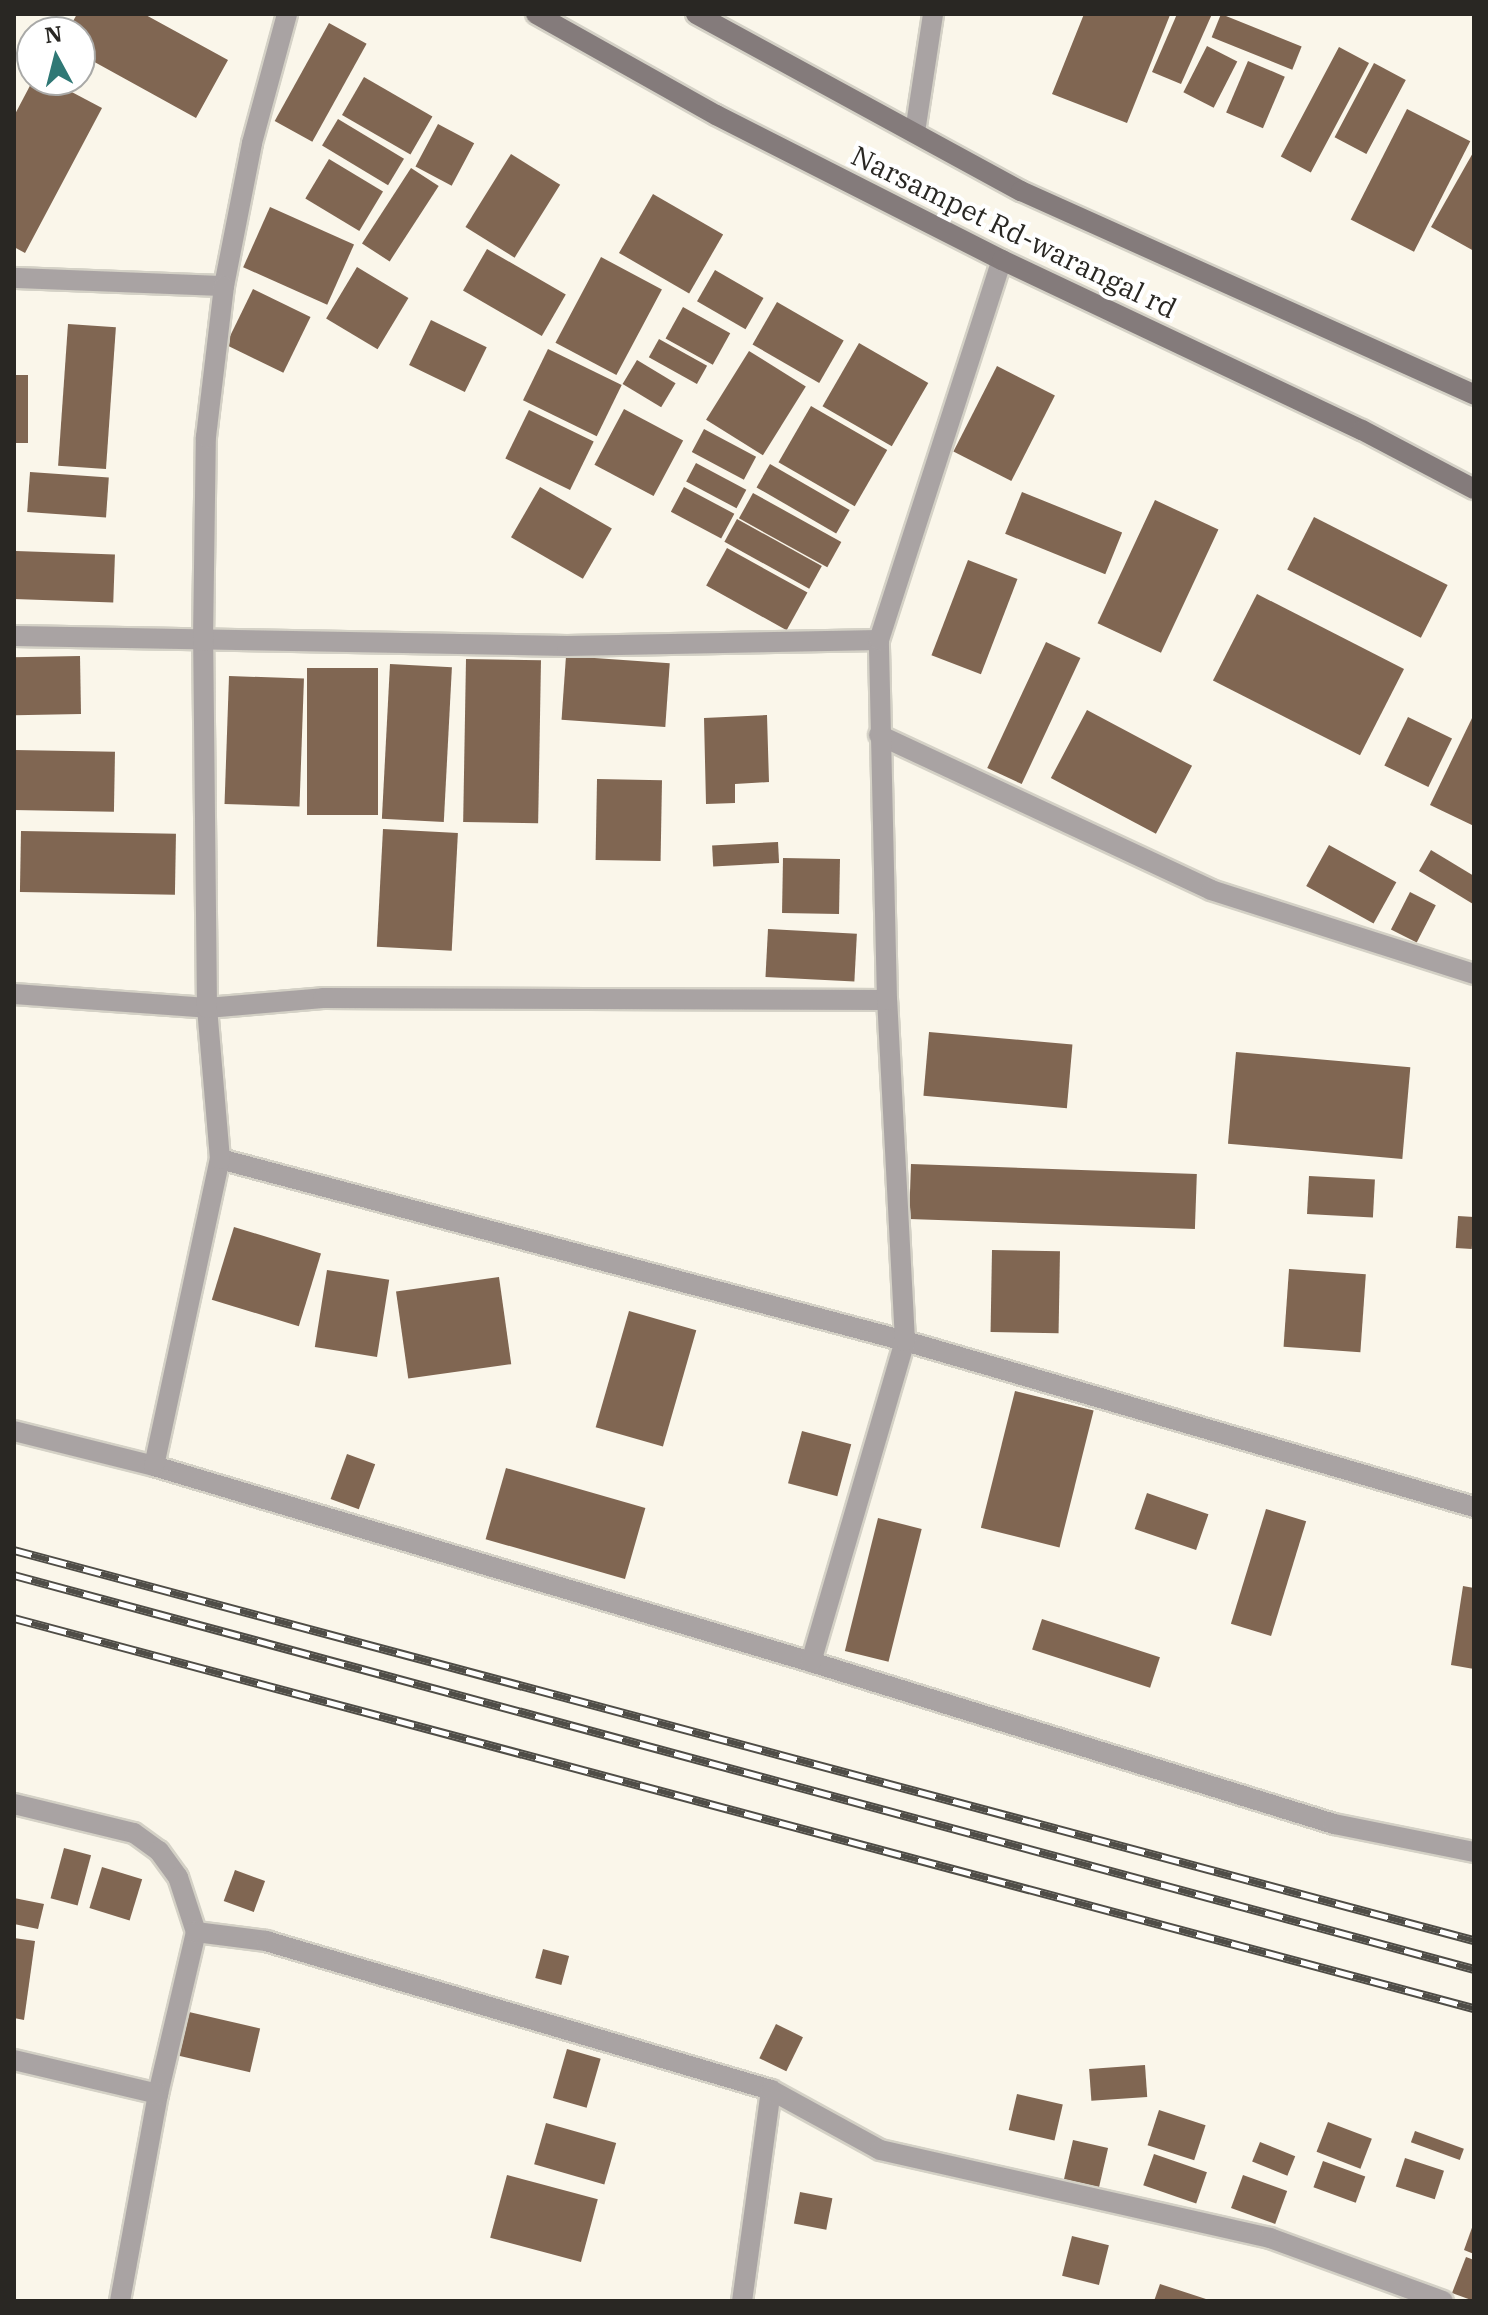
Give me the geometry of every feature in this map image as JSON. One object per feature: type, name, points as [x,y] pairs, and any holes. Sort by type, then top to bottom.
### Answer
[{"type":"main road","name":"Narsampet Rd-warangal rd","points":[[536,14],[716,115],[1002,260],[1362,430],[1474,489]]},
{"type":"main road","name":"Narsampet Rd-warangal rd","points":[[696,14],[1021,191],[1474,395]]},
{"type":"street","points":[[154,1466],[220,1159],[207,1008],[203,641],[206,437],[224,286],[252,143],[287,14]]},
{"type":"street","points":[[915,132],[933,14]]},
{"type":"street","points":[[811,1662],[905,1341],[887,1000],[879,640],[1002,260]]},
{"type":"street","points":[[14,278],[224,286]]},
{"type":"street","points":[[14,636],[567,646],[879,640]]},
{"type":"street","points":[[879,735],[1211,890],[1474,974]]},
{"type":"street","points":[[14,994],[207,1008],[323,998],[887,1000]]},
{"type":"street","points":[[220,1159],[905,1341],[1474,1507]]},
{"type":"street","points":[[14,1431],[154,1466],[811,1662],[1334,1824],[1474,1852]]},
{"type":"street","points":[[14,1804],[134,1833],[159,1851],[178,1877],[196,1932],[158,2094],[120,2301]]},
{"type":"street","points":[[196,1932],[266,1941],[771,2090],[880,2150],[1270,2238],[1443,2301]]},
{"type":"street","points":[[14,2060],[158,2094]]},
{"type":"street","points":[[742,2301],[771,2090]]},
{"type":"building","points":[[144,14],[228,60],[196,118],[96,63],[96,16],[76,16]]},
{"type":"building","points":[[1084,14],[1170,15],[1127,123],[1052,94]]},
{"type":"building","points":[[1177,14],[1212,14],[1181,84],[1152,72]]},
{"type":"building","points":[[1221,14],[1302,47],[1292,70],[1212,37]]},
{"type":"building","points":[[329,23],[367,44],[312,142],[275,121]]},
{"type":"building","points":[[1207,46],[1237,61],[1214,108],[1183,92]]},
{"type":"building","points":[[1339,47],[1369,63],[1311,172],[1281,156]]},
{"type":"building","points":[[1248,61],[1285,77],[1263,128],[1226,113]]},
{"type":"building","points":[[1374,63],[1406,80],[1366,154],[1335,137]]},
{"type":"building","points":[[364,77],[432,116],[410,155],[342,115]]},
{"type":"building","points":[[25,96],[79,96],[102,108],[25,253],[14,247],[14,116]]},
{"type":"building","points":[[1407,109],[1470,141],[1414,252],[1351,219]]},
{"type":"building","points":[[338,119],[404,159],[388,185],[322,146]]},
{"type":"building","points":[[438,124],[474,143],[452,186],[415,166]]},
{"type":"building","points":[[1474,151],[1474,251],[1431,227]]},
{"type":"building","points":[[511,154],[560,185],[515,258],[465,227]]},
{"type":"building","points":[[329,159],[383,191],[359,231],[305,198]]},
{"type":"building","points":[[411,168],[439,186],[390,261],[362,243]]},
{"type":"building","points":[[653,194],[723,234],[689,293],[619,253]]},
{"type":"building","points":[[270,207],[354,244],[327,305],[243,267]]},
{"type":"building","points":[[487,249],[566,294],[542,336],[463,291]]},
{"type":"building","points":[[601,257],[662,289],[616,375],[555,343]]},
{"type":"building","points":[[357,267],[408,298],[378,349],[326,318]]},
{"type":"building","points":[[715,270],[763,298],[745,329],[697,301]]},
{"type":"building","points":[[253,289],[311,317],[283,373],[226,345]]},
{"type":"building","points":[[777,302],[844,340],[819,383],[752,344]]},
{"type":"building","points":[[683,307],[730,333],[713,365],[666,338]]},
{"type":"building","points":[[431,320],[487,347],[465,392],[409,365]]},
{"type":"building","points":[[68,324],[116,327],[106,469],[58,466]]},
{"type":"building","points":[[659,339],[707,366],[697,384],[649,357]]},
{"type":"building","points":[[859,343],[928,383],[892,446],[822,406]]},
{"type":"building","points":[[548,349],[622,385],[597,436],[523,400]]},
{"type":"building","points":[[749,351],[806,387],[763,455],[706,420]]},
{"type":"building","points":[[637,360],[676,383],[661,407],[623,384]]},
{"type":"building","points":[[997,366],[1055,396],[1011,481],[953,452]]},
{"type":"building","points":[[14,375],[28,375],[28,443],[14,443]]},
{"type":"building","points":[[811,406],[887,450],[855,506],[778,462]]},
{"type":"building","points":[[624,409],[683,440],[654,496],[594,465]]},
{"type":"building","points":[[529,410],[594,442],[570,490],[505,459]]},
{"type":"building","points":[[704,429],[756,457],[744,480],[692,452]]},
{"type":"building","points":[[696,463],[746,490],[736,508],[686,482]]},
{"type":"building","points":[[770,464],[850,510],[836,533],[756,487]]},
{"type":"building","points":[[30,472],[109,478],[106,517],[27,512]]},
{"type":"building","points":[[540,487],[612,528],[583,579],[511,537]]},
{"type":"building","points":[[684,487],[734,514],[721,538],[671,512]]},
{"type":"building","points":[[1022,492],[1122,532],[1105,574],[1005,534]]},
{"type":"building","points":[[753,493],[841,542],[827,567],[739,518]]},
{"type":"building","points":[[1155,500],[1218,530],[1161,653],[1098,623]]},
{"type":"building","points":[[1314,517],[1448,585],[1421,638],[1287,570]]},
{"type":"building","points":[[737,519],[822,566],[809,589],[724,542]]},
{"type":"building","points":[[727,548],[807,593],[787,630],[706,586]]},
{"type":"building","points":[[16,551],[115,554],[113,602],[14,599]]},
{"type":"building","points":[[968,560],[1017,579],[981,674],[931,655]]},
{"type":"building","points":[[1257,594],[1404,669],[1360,755],[1213,680]]},
{"type":"building","points":[[1046,642],[1080,658],[1022,784],[987,768]]},
{"type":"building","points":[[80,656],[81,714],[15,715],[14,657]]},
{"type":"building","points":[[566,656],[670,663],[665,727],[562,720]]},
{"type":"building","points":[[466,659],[541,660],[538,823],[463,822]]},
{"type":"building","points":[[390,664],[452,667],[444,822],[382,819]]},
{"type":"building","points":[[307,668],[378,668],[378,815],[307,815]]},
{"type":"building","points":[[229,676],[304,679],[299,807],[225,804]]},
{"type":"building","points":[[1087,710],[1192,766],[1156,834],[1051,778]]},
{"type":"building","points":[[1474,714],[1474,826],[1430,805]]},
{"type":"building","points":[[767,715],[769,782],[735,784],[735,803],[706,804],[704,718]]},
{"type":"building","points":[[1408,717],[1452,738],[1428,787],[1384,766]]},
{"type":"building","points":[[14,750],[115,752],[114,812],[14,810]]},
{"type":"building","points":[[597,779],[662,780],[661,861],[596,860]]},
{"type":"building","points":[[383,829],[458,833],[452,951],[377,947]]},
{"type":"building","points":[[21,831],[176,834],[175,895],[20,892]]},
{"type":"building","points":[[778,842],[779,863],[713,866],[712,845]]},
{"type":"building","points":[[1329,845],[1396,882],[1374,923],[1306,886]]},
{"type":"building","points":[[1431,850],[1474,876],[1473,904],[1419,871]]},
{"type":"building","points":[[783,858],[840,859],[839,914],[782,913]]},
{"type":"building","points":[[1410,892],[1436,905],[1417,943],[1391,929]]},
{"type":"building","points":[[768,929],[857,934],[854,982],[765,977]]},
{"type":"building","points":[[929,1032],[1072,1045],[1067,1108],[923,1096]]},
{"type":"building","points":[[1236,1052],[1410,1067],[1402,1159],[1228,1144]]},
{"type":"building","points":[[911,1164],[1197,1174],[1195,1229],[909,1219]]},
{"type":"building","points":[[1309,1176],[1375,1179],[1373,1217],[1307,1214]]},
{"type":"building","points":[[1458,1216],[1474,1217],[1472,1249],[1456,1248]]},
{"type":"building","points":[[234,1227],[321,1254],[299,1326],[212,1300]]},
{"type":"building","points":[[992,1250],[1060,1251],[1059,1333],[991,1332]]},
{"type":"building","points":[[1289,1269],[1366,1274],[1360,1352],[1284,1347]]},
{"type":"building","points":[[327,1270],[389,1280],[377,1357],[315,1347]]},
{"type":"building","points":[[499,1277],[511,1364],[408,1379],[396,1291]]},
{"type":"building","points":[[629,1311],[696,1330],[663,1447],[596,1427]]},
{"type":"building","points":[[1015,1391],[1094,1411],[1059,1547],[981,1528]]},
{"type":"building","points":[[802,1431],[851,1444],[837,1496],[788,1483]]},
{"type":"building","points":[[347,1454],[375,1464],[359,1509],[331,1499]]},
{"type":"building","points":[[506,1468],[645,1508],[625,1579],[486,1539]]},
{"type":"building","points":[[1147,1493],[1208,1514],[1196,1550],[1135,1529]]},
{"type":"building","points":[[1266,1509],[1306,1521],[1271,1636],[1231,1624]]},
{"type":"building","points":[[878,1518],[922,1529],[889,1662],[845,1651]]},
{"type":"building","points":[[1463,1586],[1474,1588],[1474,1669],[1451,1665]]},
{"type":"building","points":[[1042,1619],[1160,1657],[1150,1688],[1032,1649]]},
{"type":"building","points":[[64,1848],[91,1855],[78,1905],[51,1898]]},
{"type":"building","points":[[102,1867],[142,1879],[130,1920],[89,1908]]},
{"type":"building","points":[[235,1870],[265,1881],[254,1912],[224,1901]]},
{"type":"building","points":[[14,1898],[44,1904],[38,1929],[14,1924]]},
{"type":"building","points":[[14,1938],[35,1941],[24,2020],[14,2018]]},
{"type":"building","points":[[543,1949],[569,1956],[561,1985],[535,1978]]},
{"type":"building","points":[[189,2012],[260,2028],[250,2072],[179,2056]]},
{"type":"building","points":[[776,2024],[803,2037],[786,2071],[759,2058]]},
{"type":"building","points":[[567,2049],[601,2059],[587,2108],[553,2098]]},
{"type":"building","points":[[1145,2065],[1147,2097],[1091,2101],[1089,2069]]},
{"type":"building","points":[[1017,2094],[1063,2105],[1054,2141],[1009,2130]]},
{"type":"building","points":[[1159,2110],[1206,2125],[1194,2160],[1148,2145]]},
{"type":"building","points":[[1328,2122],[1372,2139],[1360,2169],[1317,2152]]},
{"type":"building","points":[[546,2123],[616,2143],[604,2184],[534,2164]]},
{"type":"building","points":[[1415,2131],[1464,2149],[1460,2160],[1411,2142]]},
{"type":"building","points":[[1073,2140],[1108,2148],[1099,2189],[1064,2181]]},
{"type":"building","points":[[1260,2142],[1295,2156],[1287,2176],[1252,2161]]},
{"type":"building","points":[[1154,2154],[1207,2172],[1196,2203],[1143,2185]]},
{"type":"building","points":[[1405,2158],[1444,2171],[1435,2199],[1396,2187]]},
{"type":"building","points":[[1323,2161],[1365,2176],[1356,2203],[1313,2187]]},
{"type":"building","points":[[507,2175],[598,2199],[581,2262],[490,2238]]},
{"type":"building","points":[[1243,2175],[1287,2191],[1275,2224],[1231,2208]]},
{"type":"building","points":[[800,2192],[832,2198],[826,2230],[794,2223]]},
{"type":"building","points":[[1474,2222],[1474,2254],[1464,2250]]},
{"type":"building","points":[[1072,2236],[1109,2245],[1099,2285],[1062,2276]]},
{"type":"building","points":[[1466,2257],[1474,2260],[1474,2301],[1452,2293]]},
{"type":"building","points":[[1160,2284],[1209,2300],[1209,2301],[1154,2301]]},
{"type":"railway","points":[[14,1550],[1474,1940]]},
{"type":"railway","points":[[14,1575],[1474,1969]]},
{"type":"railway","points":[[14,1618],[1474,2008]]}]
